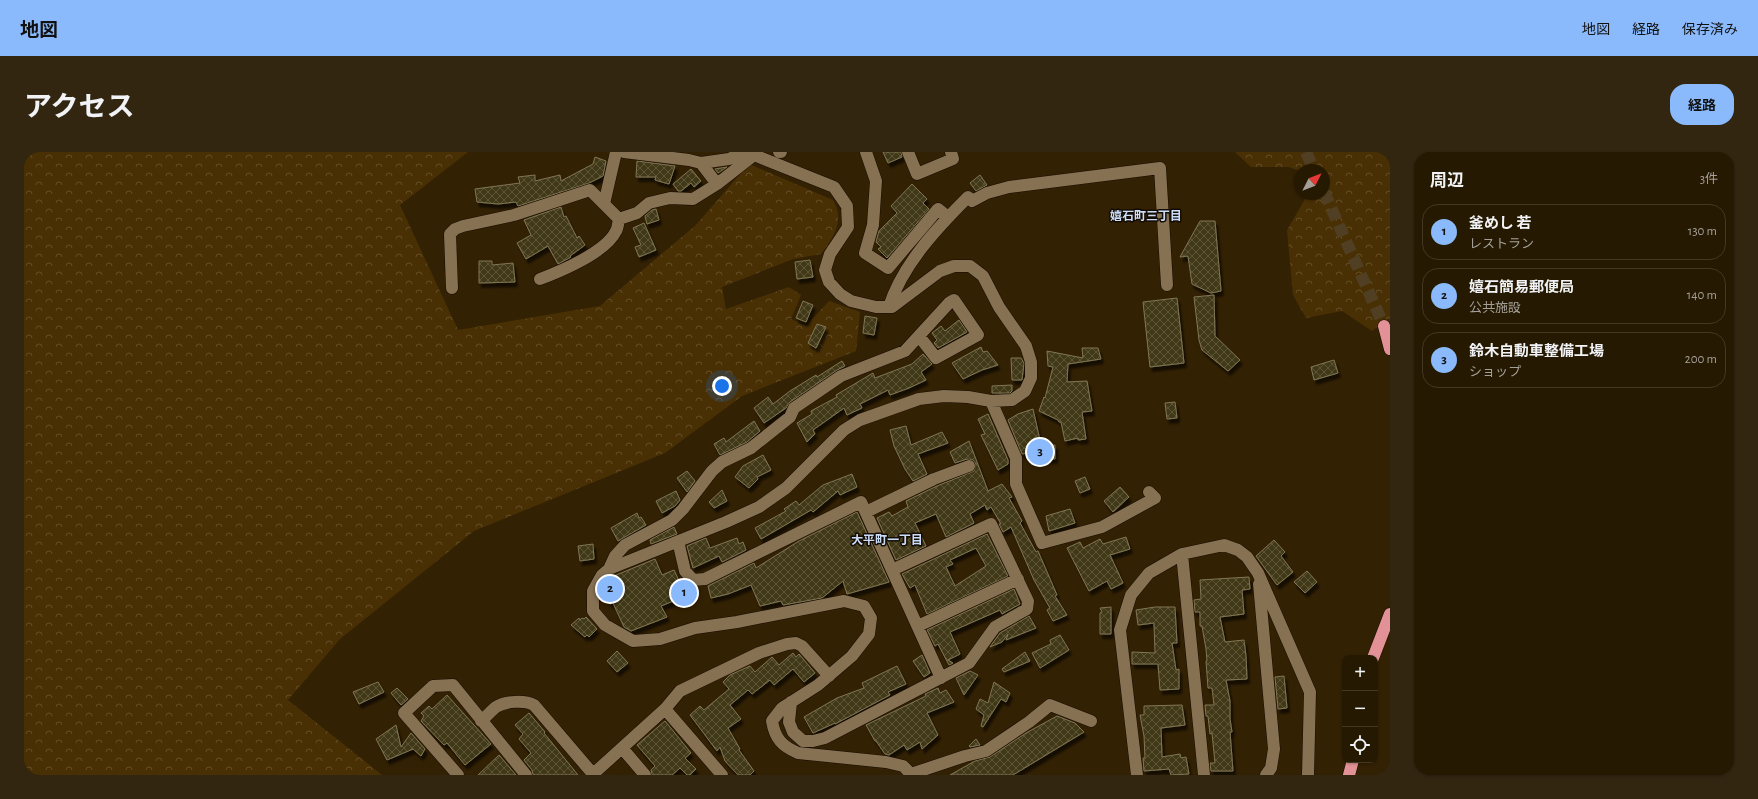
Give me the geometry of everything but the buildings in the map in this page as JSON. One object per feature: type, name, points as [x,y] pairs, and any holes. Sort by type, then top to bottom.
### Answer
[{"type":"highway","points":[[1384,326],[1390,349]]},
{"type":"highway","points":[[1374,655],[1390,614]]},
{"type":"highway","points":[[1350,775],[1352,763]]},
{"type":"street","points":[[604,204],[616,152]]},
{"type":"street","points":[[624,152],[646,153],[701,163],[728,159],[750,153],[834,188],[847,206],[848,227],[830,254],[824,270],[829,282],[840,294],[851,301],[876,307],[892,307],[940,271],[954,266],[970,266],[983,276],[999,307],[1026,346],[1031,362],[1031,378],[1025,391],[1012,400],[991,401],[968,397],[944,396],[919,400],[860,420],[844,430],[786,488],[759,507],[609,569],[602,575],[593,591],[593,611],[605,625],[633,641],[660,639],[695,628],[737,622],[844,601],[864,606],[871,618],[869,634],[852,656],[818,685],[782,708],[772,721],[774,734],[786,748],[798,753],[886,762],[903,766],[911,774],[965,756],[986,751],[1029,722],[1050,705],[1091,721]]},
{"type":"street","points":[[866,152],[876,181],[873,226],[864,253],[888,268],[938,209],[948,217]]},
{"type":"street","points":[[908,152],[917,174],[953,159],[951,152]]},
{"type":"street","points":[[619,219],[637,213],[649,203],[670,198],[693,199],[717,184],[750,153]]},
{"type":"street","points":[[701,163],[717,184]]},
{"type":"street","points":[[889,307],[893,292],[903,273],[948,217],[968,197],[972,201],[987,193],[1009,187],[1160,168],[1167,285]]},
{"type":"street","points":[[452,288],[450,234],[455,229],[514,215],[590,190],[619,219]]},
{"type":"street","points":[[540,279],[568,269],[604,246],[616,232],[619,219]]},
{"type":"street","points":[[609,569],[615,556],[625,546],[672,520],[683,509],[712,471],[722,462],[752,448],[790,416],[794,408],[842,376],[905,351],[948,303],[954,300],[978,335],[936,358],[919,336]]},
{"type":"street","points":[[991,401],[1016,458],[1016,484],[1042,543],[1102,527],[1155,498],[1149,492]]},
{"type":"street","points":[[866,512],[934,479],[969,466]]},
{"type":"street","points":[[678,541],[685,571],[693,580],[705,578],[861,502],[941,678]]},
{"type":"street","points":[[792,702],[789,722],[793,732],[803,741],[813,741],[825,738],[969,663],[996,626],[1027,609],[1028,601],[991,524],[892,570]]},
{"type":"street","points":[[1137,775],[1120,630],[1131,595],[1149,573],[1182,554],[1224,544],[1238,550],[1247,557],[1258,573],[1310,692],[1308,775]]},
{"type":"street","points":[[1182,554],[1204,775]]},
{"type":"street","points":[[1258,573],[1274,749],[1271,768],[1266,775]]},
{"type":"street","points":[[918,626],[1018,579]]},
{"type":"street","points":[[481,721],[497,707],[527,701],[534,705],[592,774],[665,709],[680,691],[716,675],[737,663],[787,644],[796,643],[802,646],[829,676]]},
{"type":"street","points":[[458,775],[404,713],[433,686],[453,685],[526,775]]},
{"type":"street","points":[[665,709],[722,775]]},
{"type":"street","points":[[622,748],[645,775]]},
{"type":"green space","points":[[24,152],[468,152],[400,205],[458,330],[600,306],[696,225],[749,164],[833,200],[838,214],[838,221],[834,235],[821,254],[793,259],[722,287],[726,309],[789,287],[801,295],[791,319],[806,326],[829,301],[860,312],[856,351],[742,396],[665,453],[474,531],[340,639],[288,700],[382,775],[24,775]]},
{"type":"green space","points":[[1235,152],[1390,152],[1390,322],[1387,319],[1372,331],[1342,311],[1306,318],[1293,295],[1287,230],[1304,200],[1330,200],[1330,164],[1294,164],[1294,169],[1289,167],[1251,167]]},
{"type":"tunnel","points":[[1306,152],[1311,164]]},
{"type":"tunnel","points":[[1328,200],[1384,326]]},
{"type":"place","name":"鈴木自動車整備工場","points":[[1040,452]]},
{"type":"place","name":"嬉石簡易郵便局","points":[[610,589]]},
{"type":"place","name":"釜めし 若","points":[[684,593]]},
{"type":"district","name":"嬉石町三丁目","points":[[1146,216]]},
{"type":"district","name":"大平町一丁目","points":[[887,540]]}]
